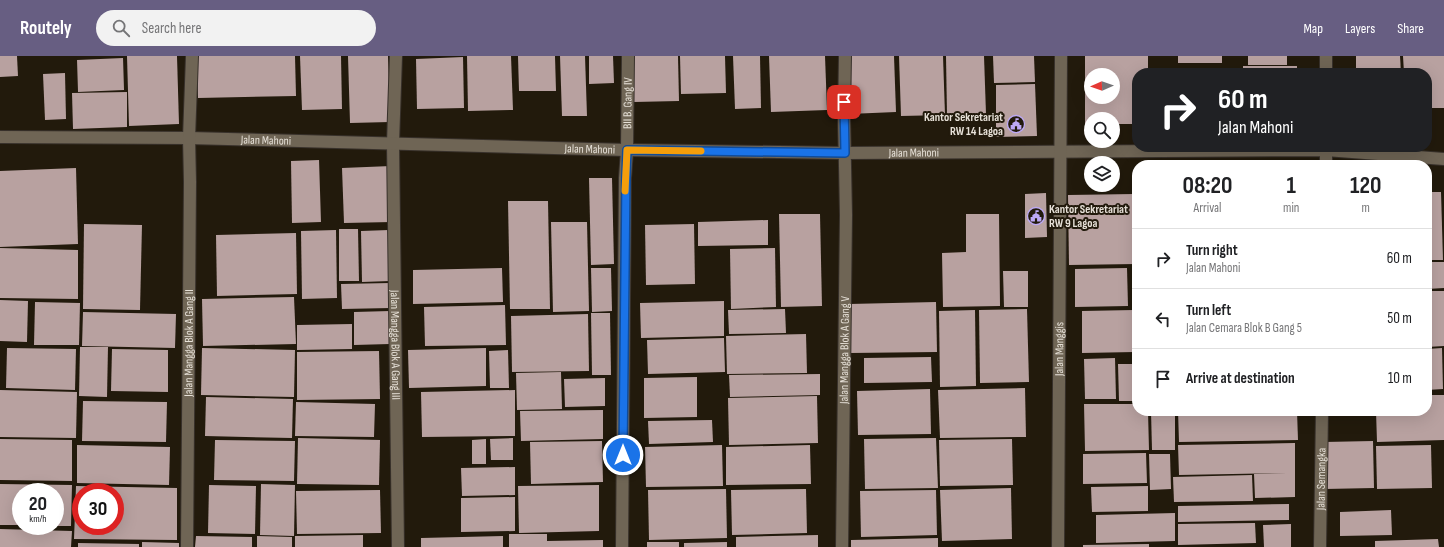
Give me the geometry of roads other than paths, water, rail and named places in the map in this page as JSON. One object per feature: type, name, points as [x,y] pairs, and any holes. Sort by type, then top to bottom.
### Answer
[{"type":"street","name":"Jalan Mangga Blok A Gang II","points":[[187,547],[190,190],[189,138],[192,56]]},
{"type":"street","name":"Jalan Mangga Blok A Gang III","points":[[396,56],[393,143],[398,547]]},
{"type":"street","name":"BII B. Gang IV","points":[[622,547],[625,186],[628,56]]},
{"type":"street","name":"Jalan Mangga Blok A Gang V","points":[[842,547],[846,215],[844,56]]},
{"type":"street","name":"Jalan Manggis","points":[[1058,547],[1060,152],[1062,56]]},
{"type":"street","points":[[1326,56],[1326,68]]},
{"type":"street","name":"Jalan Mahoni","points":[[0,137],[189,138],[627,150],[845,153],[1132,151]]},
{"type":"street","name":"Jalan Mahoni","points":[[1361,152],[1444,159]]},
{"type":"street","name":"Jalan Semangka","points":[[1320,547],[1322,416]]},
{"type":"place","name":"Kantor Sekretariat RW 14 Lagoa","points":[[1016,124]]},
{"type":"place","name":"Kantor Sekretariat RW 9 Lagoa","points":[[1036,216]]}]
